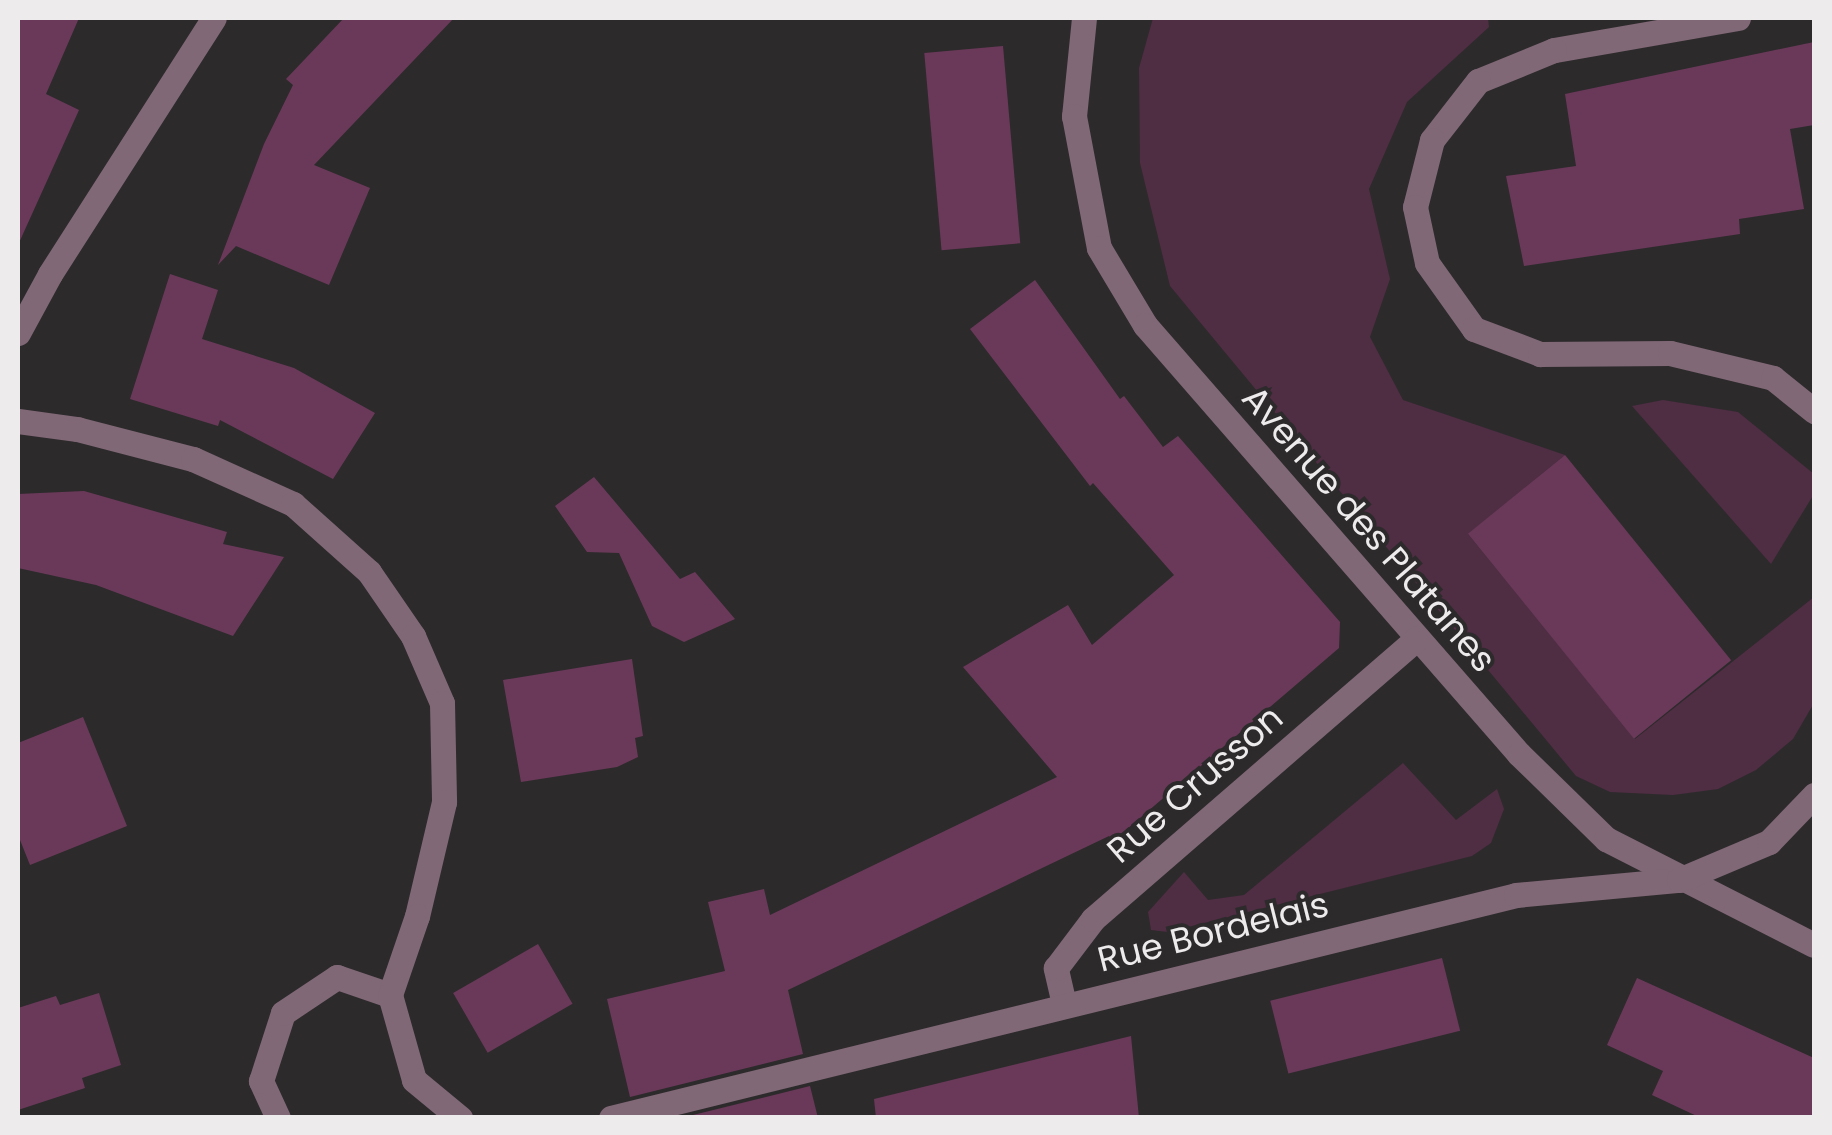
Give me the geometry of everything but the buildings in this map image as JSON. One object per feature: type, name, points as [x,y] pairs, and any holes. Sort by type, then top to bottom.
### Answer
[{"type":"street","points":[[18,333],[50,274],[214,18]]},
{"type":"street","name":"Avenue des Platanes","points":[[1084,18],[1074,116],[1099,248],[1145,325],[1519,754],[1606,839],[1679,880],[1814,944]]},
{"type":"street","points":[[1738,18],[1554,50],[1478,80],[1432,140],[1416,207],[1426,263],[1474,329],[1540,354],[1670,353],[1687,357],[1773,378],[1814,411]]},
{"type":"street","points":[[18,421],[77,430],[194,460],[292,504],[369,572],[412,636],[442,703],[444,802],[417,916],[390,995],[414,1080],[460,1118]]},
{"type":"street","name":"Rue Crusson","points":[[1064,1004],[1056,968],[1093,919],[1418,638]]},
{"type":"street","name":"Rue Bordelais","points":[[611,1118],[1516,894],[1679,880],[1769,842],[1814,796]]},
{"type":"street","points":[[278,1118],[262,1081],[283,1014],[337,977],[390,995]]},
{"type":"shaded area","points":[[1153,18],[1488,18],[1489,27],[1407,102],[1369,189],[1390,279],[1370,337],[1403,400],[1565,455],[1468,534],[1635,739],[1814,597],[1814,703],[1793,739],[1756,770],[1718,789],[1673,795],[1610,792],[1576,776],[1170,286],[1140,163],[1139,68]]},
{"type":"shaded area","points":[[1663,400],[1738,412],[1814,474],[1814,494],[1771,564],[1632,406]]},
{"type":"shaded area","points":[[1403,763],[1456,820],[1497,789],[1504,809],[1491,843],[1472,856],[1168,932],[1151,930],[1148,912],[1184,872],[1208,900],[1244,895]]}]
